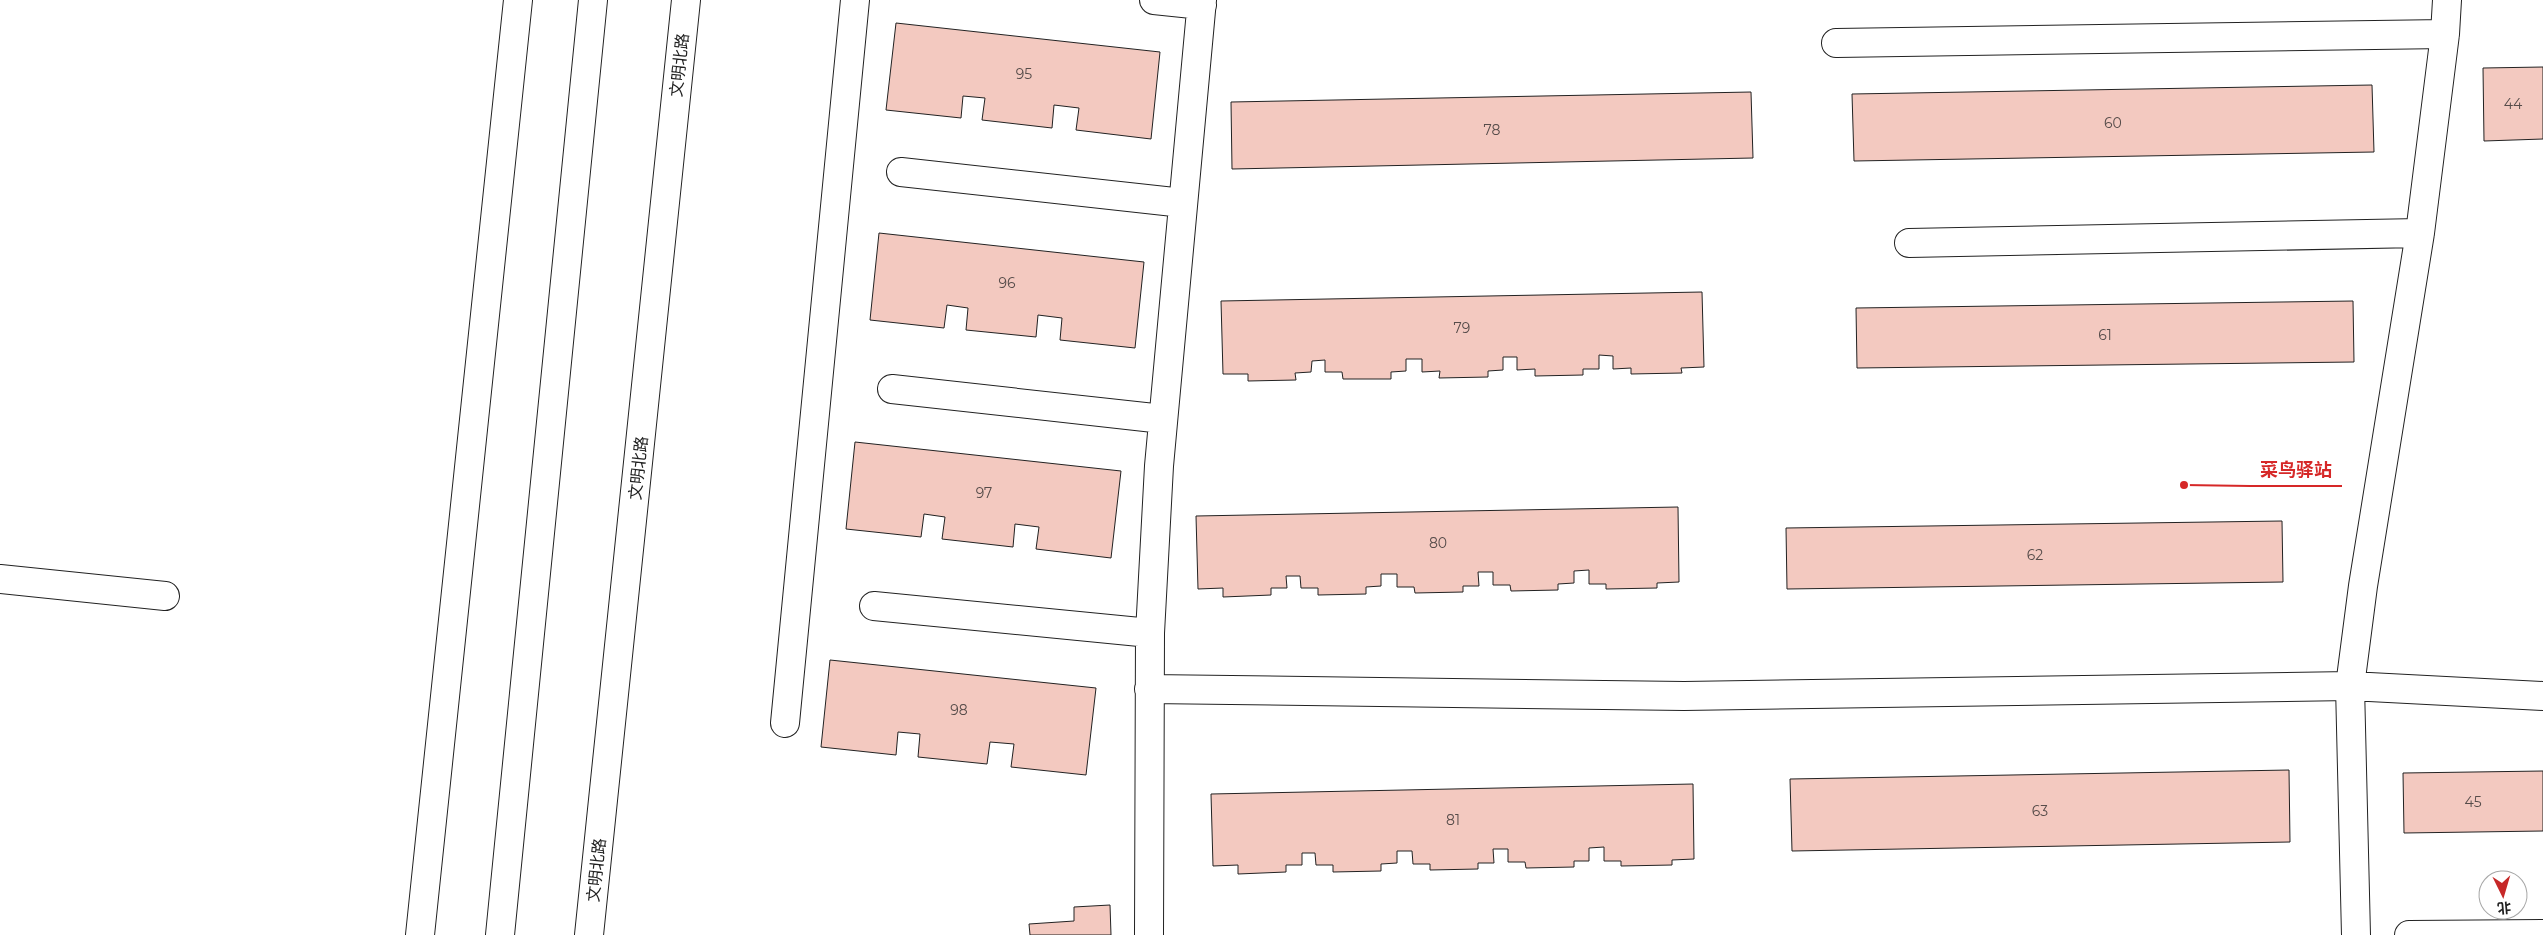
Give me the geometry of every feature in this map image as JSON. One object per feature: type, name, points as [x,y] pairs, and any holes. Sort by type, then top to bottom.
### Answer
[{"type":"street","points":[[420,935],[518,0]]},
{"type":"street","points":[[500,935],[593,0]]},
{"type":"street","name":"文明北路","points":[[590,935],[686,0]]},
{"type":"street","points":[[785,723],[855,0]]},
{"type":"street","points":[[1149,935],[1150,633],[1163,419],[1202,2],[1154,0]]},
{"type":"street","points":[[2356,935],[2350,686],[2363,586],[2420,233],[2446,34],[2447,0]]},
{"type":"street","points":[[1836,43],[2446,34]]},
{"type":"street","points":[[901,172],[1183,203]]},
{"type":"street","points":[[1909,243],[2420,233]]},
{"type":"street","points":[[892,389],[1163,419]]},
{"type":"street","points":[[0,579],[165,596]]},
{"type":"street","points":[[874,606],[1150,633]]},
{"type":"street","points":[[1149,689],[1684,696],[2350,686],[2543,696]]},
{"type":"street","points":[[2409,935],[2543,934]]},
{"type":"building","points":[[896,23],[1160,52],[1151,139],[1076,130],[1079,108],[1054,105],[1052,128],[982,120],[985,98],[963,96],[961,118],[886,110]]},
{"type":"building","points":[[2543,67],[2543,139],[2484,141],[2483,68]]},
{"type":"building","points":[[2372,85],[2374,152],[1854,161],[1852,94]]},
{"type":"building","points":[[1751,92],[1753,158],[1232,169],[1231,102]]},
{"type":"building","points":[[879,233],[1144,262],[1135,348],[1060,340],[1062,318],[1038,315],[1036,337],[966,330],[968,308],[947,305],[944,328],[870,320]]},
{"type":"building","points":[[1702,292],[1704,367],[1681,368],[1682,373],[1631,374],[1631,368],[1613,369],[1613,356],[1599,355],[1599,369],[1583,369],[1583,375],[1535,376],[1535,369],[1517,370],[1517,357],[1503,357],[1503,370],[1488,371],[1488,377],[1439,378],[1440,371],[1422,372],[1422,359],[1406,359],[1406,371],[1391,372],[1391,379],[1343,379],[1342,372],[1325,372],[1325,360],[1312,361],[1311,372],[1295,373],[1296,380],[1248,381],[1248,374],[1223,374],[1221,301]]},
{"type":"building","points":[[2353,301],[2354,362],[1857,368],[1856,308]]},
{"type":"building","points":[[855,442],[1121,471],[1111,558],[1036,549],[1039,527],[1015,524],[1013,547],[942,539],[945,517],[924,514],[921,537],[846,529]]},
{"type":"building","points":[[1678,507],[1679,582],[1657,583],[1657,588],[1606,589],[1606,584],[1589,584],[1589,570],[1574,571],[1574,583],[1558,584],[1558,590],[1511,591],[1510,585],[1493,585],[1493,572],[1478,572],[1479,586],[1463,586],[1463,592],[1415,593],[1414,587],[1397,587],[1397,574],[1381,574],[1381,586],[1366,587],[1366,594],[1318,595],[1318,588],[1301,588],[1300,576],[1286,576],[1287,588],[1271,588],[1271,595],[1223,597],[1223,588],[1198,589],[1196,516]]},
{"type":"building","points":[[2282,521],[2283,582],[1787,589],[1786,528]]},
{"type":"building","points":[[830,660],[1096,688],[1086,775],[1011,767],[1014,744],[990,742],[987,764],[918,757],[920,734],[898,732],[896,755],[821,747]]},
{"type":"building","points":[[2289,770],[2290,842],[1792,851],[1790,779]]},
{"type":"building","points":[[2543,771],[2543,831],[2404,833],[2403,773]]},
{"type":"building","points":[[1693,784],[1694,859],[1672,860],[1672,865],[1621,866],[1621,861],[1604,861],[1604,847],[1589,848],[1589,861],[1574,861],[1574,867],[1526,868],[1525,862],[1508,862],[1508,849],[1493,849],[1494,863],[1478,863],[1478,869],[1430,870],[1430,864],[1413,864],[1412,851],[1397,851],[1397,863],[1381,864],[1381,871],[1333,872],[1333,865],[1316,865],[1315,853],[1302,853],[1302,865],[1286,865],[1286,872],[1238,874],[1238,865],[1213,866],[1211,794]]},
{"type":"building","points":[[1110,905],[1111,935],[1030,935],[1029,924],[1074,921],[1074,907]]},
{"type":"place","name":"菜鸟驿站","points":[[2184,485]]}]
